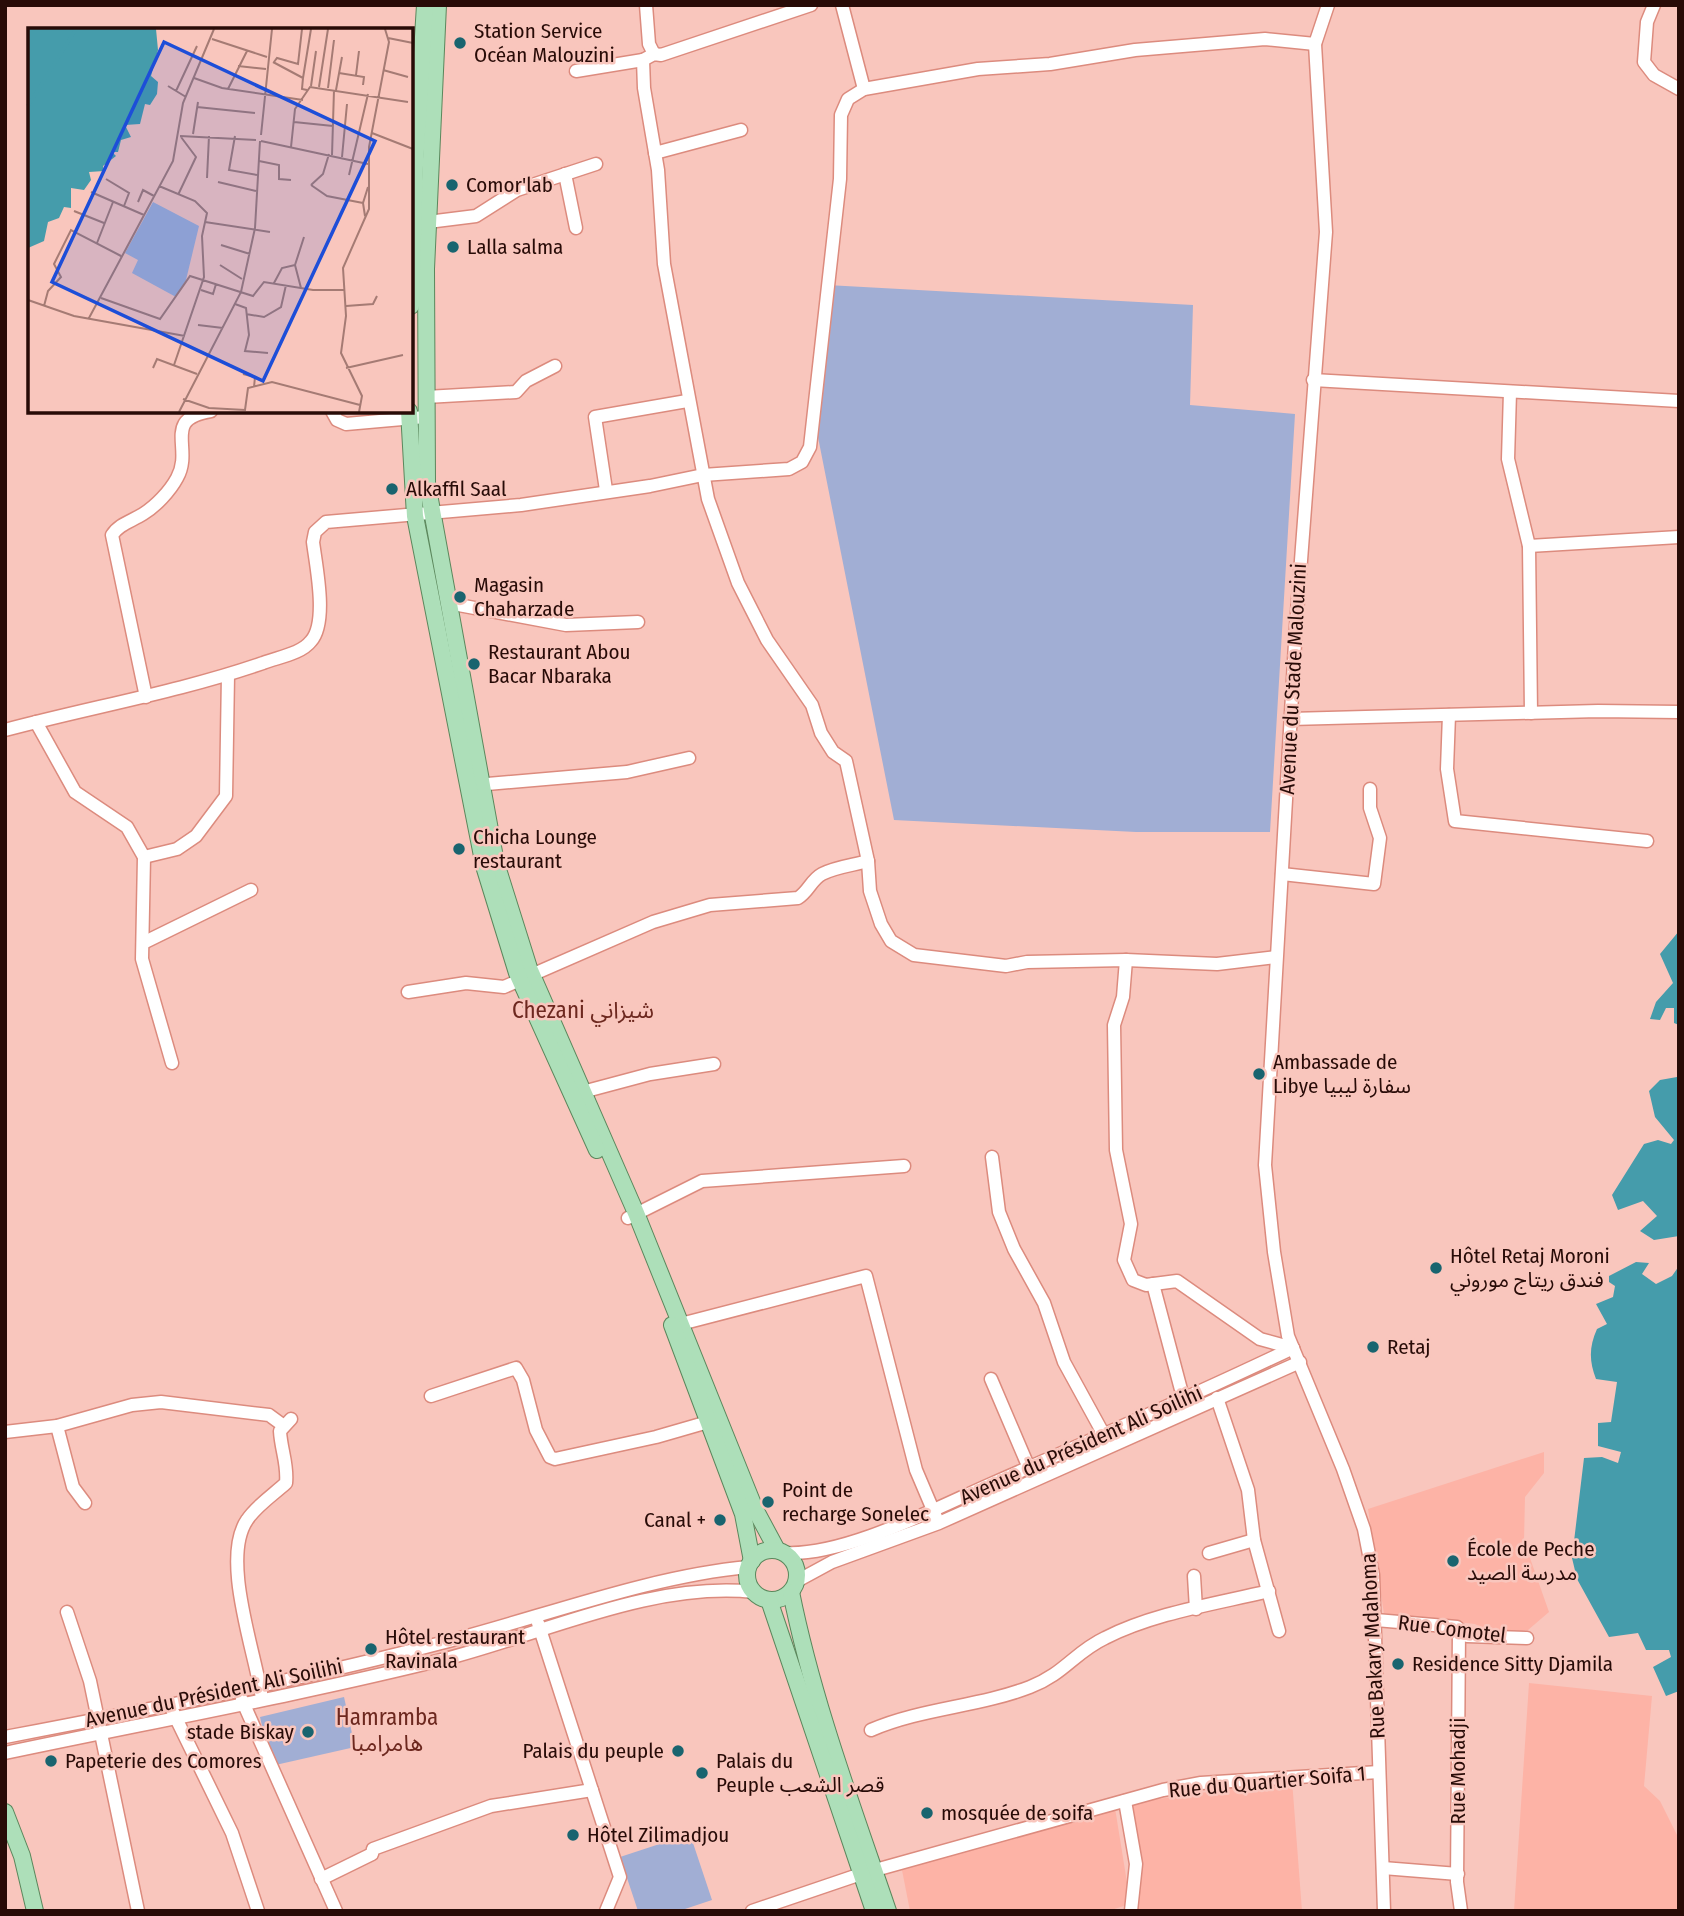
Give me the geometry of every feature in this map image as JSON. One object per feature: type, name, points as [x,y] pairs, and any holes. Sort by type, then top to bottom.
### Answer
[{"type":"main road","points":[[413,292],[425,5]]},
{"type":"main road","points":[[438,5],[428,222],[416,270],[426,397],[423,515],[448,603],[476,785],[484,866],[527,979],[632,1215],[755,1510],[781,1552],[796,1565],[794,1586],[813,1686],[868,1873],[874,1911]]},
{"type":"main road","points":[[409,414],[423,515],[476,785]]},
{"type":"main road","points":[[677,1325],[708,1422],[743,1514],[750,1564],[748,1580],[754,1592],[769,1600],[781,1599],[794,1586]]},
{"type":"main road","points":[[750,1564],[763,1552],[781,1552]]},
{"type":"main road","points":[[769,1600],[868,1873],[888,1911]]},
{"type":"main road","points":[[5,1812],[22,1856],[35,1911]]},
{"type":"street","points":[[646,5],[649,44],[644,88],[655,153],[664,264],[680,340],[687,401],[708,499],[738,583],[767,640],[812,705],[821,733],[833,751],[846,761],[868,860],[870,891],[881,924],[891,941],[914,955],[1006,966],[1027,962],[1126,960],[1217,964],[1276,957]]},
{"type":"street","points":[[576,71],[661,55],[811,5]]},
{"type":"street","points":[[842,5],[864,89]]},
{"type":"street","name":"Avenue du Stade Malouzini","points":[[1296,1354],[1281,1302],[1265,1164],[1290,719],[1326,232],[1315,44],[1328,5]]},
{"type":"street","points":[[1654,5],[1647,22],[1644,62],[1654,75],[1679,89]]},
{"type":"street","points":[[5,730],[146,697],[228,674],[298,650],[311,641],[318,627],[320,606],[313,542],[320,526],[326,522],[521,505],[606,490],[650,486],[703,475],[789,469],[802,462],[810,447],[840,179],[841,115],[848,99],[864,89],[978,69],[1050,64],[1135,50],[1265,39],[1315,44]]},
{"type":"street","points":[[655,153],[741,130]]},
{"type":"street","points":[[428,222],[476,216],[517,190],[596,164]]},
{"type":"street","points":[[565,174],[576,228]]},
{"type":"street","points":[[426,397],[516,392],[526,381],[555,366]]},
{"type":"street","points":[[1313,380],[1679,401]]},
{"type":"street","points":[[1510,393],[1508,459],[1529,546],[1531,713]]},
{"type":"street","points":[[606,490],[595,417],[687,401]]},
{"type":"street","points":[[146,697],[112,535],[116,529],[145,513],[164,496],[178,478],[182,463],[182,427],[187,418],[200,413]]},
{"type":"street","points":[[333,413],[337,420],[346,424],[409,414],[425,416]]},
{"type":"street","points":[[1529,546],[1679,537]]},
{"type":"street","points":[[448,603],[566,625],[638,622]]},
{"type":"street","points":[[144,857],[177,849],[196,836],[226,796],[228,674]]},
{"type":"street","points":[[1290,719],[1679,712]]},
{"type":"street","points":[[1449,715],[1447,769],[1455,821],[1647,841]]},
{"type":"street","points":[[36,722],[75,792],[127,827],[144,857],[142,959],[172,1063]]},
{"type":"street","points":[[476,785],[626,772],[689,758]]},
{"type":"street","points":[[1282,874],[1374,884],[1380,838],[1370,808],[1370,789]]},
{"type":"street","points":[[408,992],[466,984],[497,987],[527,979],[653,922],[710,905],[798,898],[808,892],[813,881],[824,873],[868,860]]},
{"type":"street","points":[[143,943],[251,890]]},
{"type":"street","points":[[1126,960],[1123,997],[1114,1025],[1116,1150],[1131,1224],[1124,1260],[1133,1280],[1153,1284],[1177,1281],[1259,1339],[1296,1354]]},
{"type":"street","points":[[579,1093],[650,1074],[714,1064]]},
{"type":"street","points":[[992,1157],[999,1212],[1014,1249],[1044,1303],[1064,1362],[1104,1435]]},
{"type":"street","points":[[632,1215],[702,1181],[904,1166]]},
{"type":"street","points":[[677,1325],[866,1276],[916,1470],[939,1523]]},
{"type":"street","points":[[1153,1284],[1184,1401]]},
{"type":"street","name":"Avenue du Président Ali Soilihi","points":[[794,1586],[832,1562],[939,1523],[1217,1398],[1296,1354]]},
{"type":"street","name":"Avenue du Président Ali Soilihi","points":[[781,1552],[809,1553],[841,1546],[933,1510],[1296,1354]]},
{"type":"street","name":"Rue Bakary Mdahoma","points":[[1296,1354],[1364,1529],[1373,1575],[1384,1911]]},
{"type":"street","points":[[431,1396],[516,1368],[523,1380],[536,1430],[550,1457],[555,1459],[656,1437],[708,1422]]},
{"type":"street","points":[[991,1379],[1028,1468]]},
{"type":"street","points":[[1217,1398],[1248,1490],[1254,1540],[1279,1631]]},
{"type":"street","points":[[5,1432],[57,1426],[132,1405],[161,1402],[269,1415],[287,1423],[280,1431],[281,1448],[288,1466],[286,1483],[248,1518],[239,1535],[238,1579],[262,1702]]},
{"type":"street","points":[[57,1426],[73,1487],[85,1503]]},
{"type":"street","points":[[1209,1553],[1254,1540]]},
{"type":"street","name":"Avenue du Président Ali Soilihi","points":[[5,1737],[240,1690],[445,1642],[641,1588],[750,1564]]},
{"type":"street","points":[[1194,1576],[1196,1609]]},
{"type":"street","name":"Avenue du Président Ali Soilihi","points":[[5,1753],[262,1702],[448,1658],[638,1603],[699,1591],[723,1589],[754,1592]]},
{"type":"street","points":[[871,1730],[925,1711],[974,1703],[1027,1688],[1055,1676],[1086,1649],[1105,1637],[1196,1609],[1269,1591]]},
{"type":"street","points":[[67,1612],[83,1657],[138,1911]]},
{"type":"street","points":[[536,1616],[620,1877],[606,1911]]},
{"type":"street","name":"Rue Comotel","points":[[1376,1620],[1457,1627],[1467,1636],[1527,1638]]},
{"type":"street","name":"Rue Mohadji","points":[[1459,1630],[1458,1874],[1461,1911]]},
{"type":"street","points":[[240,1690],[243,1706],[336,1911]]},
{"type":"street","points":[[171,1705],[174,1718],[232,1833],[258,1911]]},
{"type":"street","name":"Rue du Quartier Soifa 1","points":[[752,1911],[868,1873],[1125,1801],[1201,1783],[1379,1772]]},
{"type":"street","points":[[321,1879],[372,1854],[373,1849],[491,1806],[592,1790]]},
{"type":"street","points":[[1125,1801],[1136,1864],[1131,1911]]},
{"type":"street","points":[[1383,1868],[1458,1874]]},
{"type":"shaded area","points":[[827,285],[1193,305],[1190,405],[1295,414],[1270,832],[1136,832],[894,820],[815,422]]},
{"type":"shaded area","points":[[1679,931],[1679,1025],[1674,1023],[1674,1008],[1666,1008],[1660,1020],[1650,1019],[1656,1002],[1673,983],[1660,954]]},
{"type":"shaded area","points":[[1679,1071],[1679,1236],[1654,1240],[1640,1231],[1657,1216],[1643,1201],[1618,1210],[1612,1195],[1644,1144],[1658,1140],[1671,1144],[1674,1140],[1655,1117],[1649,1091],[1660,1080],[1677,1077]]},
{"type":"shaded area","points":[[1636,1262],[1649,1263],[1642,1274],[1656,1284],[1672,1276],[1679,1266],[1679,1691],[1666,1696],[1653,1667],[1671,1657],[1669,1650],[1646,1650],[1638,1633],[1609,1637],[1577,1579],[1572,1558],[1584,1458],[1602,1457],[1618,1463],[1621,1452],[1598,1446],[1598,1423],[1611,1422],[1617,1382],[1596,1379],[1594,1372],[1591,1360],[1592,1342],[1597,1329],[1607,1324],[1596,1304],[1613,1297],[1615,1286],[1609,1282],[1609,1276]]},
{"type":"shaded area","name":"École de Peche مدرسة الصيد","points":[[1544,1452],[1544,1473],[1525,1497],[1524,1541],[1549,1612],[1528,1630],[1495,1635],[1475,1624],[1384,1614],[1368,1509]]},
{"type":"shaded area","points":[[1529,1683],[1652,1696],[1644,1786],[1660,1801],[1679,1839],[1679,1911],[1514,1911]]},
{"type":"shaded area","name":"stade Biskay","points":[[344,1697],[355,1747],[271,1766],[260,1717]]},
{"type":"shaded area","points":[[1292,1780],[1302,1911],[1135,1911],[1130,1803]]},
{"type":"shaded area","points":[[1115,1808],[1129,1895],[1127,1905],[1108,1911],[910,1911],[902,1870]]},
{"type":"shaded area","points":[[690,1834],[712,1900],[679,1911],[638,1911],[620,1857]]},
{"type":"place","name":"Station Service Océan Malouzini","points":[[460,43]]},
{"type":"place","name":"Comor'lab","points":[[452,185]]},
{"type":"place","name":"Lalla salma","points":[[453,247]]},
{"type":"place","name":"Alkaffil Saal","points":[[392,489]]},
{"type":"place","name":"Magasin Chaharzade","points":[[460,597]]},
{"type":"place","name":"Restaurant Abou Bacar Nbaraka","points":[[474,664]]},
{"type":"place","name":"Chicha Lounge restaurant","points":[[459,849]]},
{"type":"place","name":"Ambassade de Libye سفارة ليبيا","points":[[1259,1074]]},
{"type":"place","name":"Hôtel Retaj Moroni فندق ريتاج موروني","points":[[1436,1268]]},
{"type":"place","name":"Retaj","points":[[1373,1347]]},
{"type":"place","name":"Point de recharge Sonelec","points":[[768,1502]]},
{"type":"place","name":"Canal +","points":[[720,1520]]},
{"type":"place","name":"École de Peche مدرسة الصيد","points":[[1453,1561]]},
{"type":"place","name":"Hôtel restaurant Ravinala","points":[[371,1649]]},
{"type":"place","name":"Residence Sitty Djamila","points":[[1398,1664]]},
{"type":"place","name":"stade Biskay","points":[[308,1732]]},
{"type":"place","name":"Palais du peuple","points":[[678,1751]]},
{"type":"place","name":"Papeterie des Comores","points":[[51,1761]]},
{"type":"place","name":"Palais du Peuple قصر الشعب","points":[[702,1773]]},
{"type":"place","name":"mosquée de soifa","points":[[927,1813]]},
{"type":"place","name":"Hôtel Zilimadjou","points":[[573,1835]]},
{"type":"district","name":"Chezani شيزاني","points":[[583,1010]]},
{"type":"district","name":"Hamramba هامرامبا","points":[[387,1730]]}]
